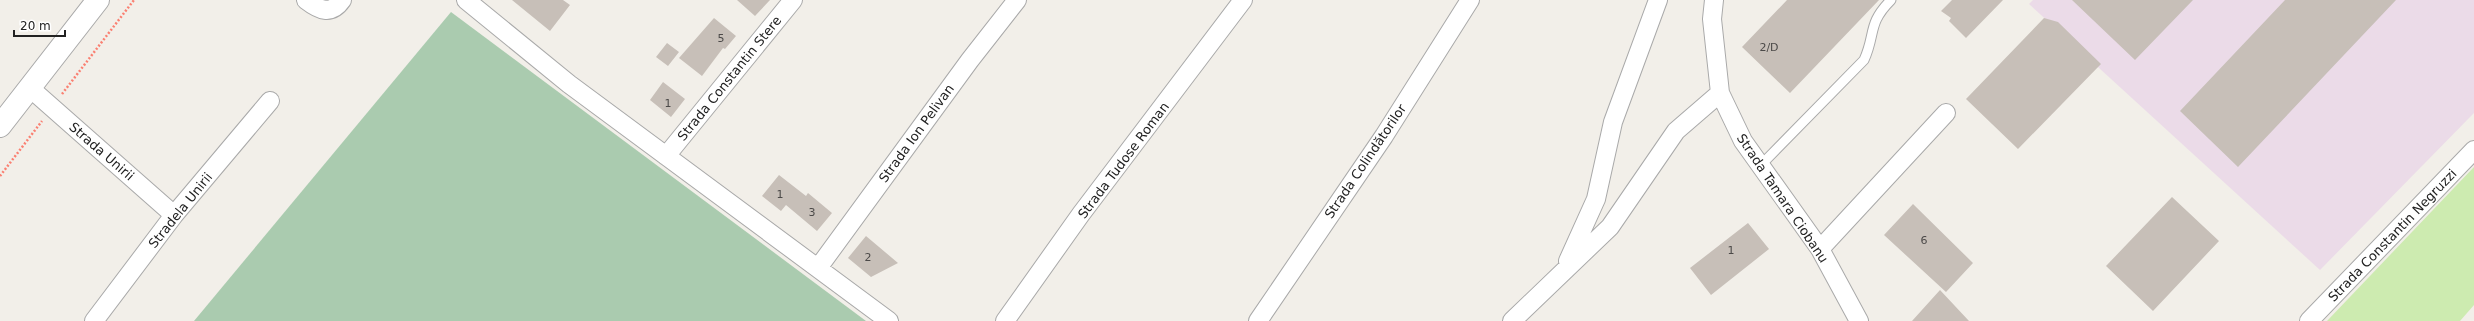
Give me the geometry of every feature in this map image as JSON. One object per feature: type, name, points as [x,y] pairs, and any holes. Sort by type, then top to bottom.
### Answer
[{"type":"street","points":[[0,126],[98,0]]},
{"type":"street","points":[[306,0],[319,10],[328,11],[338,6],[342,0]]},
{"type":"street","name":"Strada Constantin Stere","points":[[666,156],[793,0]]},
{"type":"street","name":"Strada Ion Pelivan","points":[[818,268],[961,72],[1017,0]]},
{"type":"street","name":"Strada Tudose Roman","points":[[1005,321],[1095,195],[1243,0]]},
{"type":"street","name":"Strada Colindătorilor","points":[[1258,321],[1384,136],[1470,0]]},
{"type":"street","points":[[1564,270],[1596,199],[1613,122],[1658,0]]},
{"type":"street","name":"Strada Tamara Ciobanu","points":[[1714,0],[1712,19],[1720,93],[1743,141],[1820,249],[1859,321]]},
{"type":"street","points":[[473,2],[569,84],[889,321]]},
{"type":"street","name":"Strada Unirii","points":[[30,88],[174,215]]},
{"type":"street","points":[[1512,321],[1610,227],[1676,131],[1720,93]]},
{"type":"street","name":"Stradela Unirii","points":[[94,321],[174,215],[270,101]]},
{"type":"street","points":[[1820,249],[1946,113]]},
{"type":"street","name":"Strada Constantin Negruzzi","points":[[2309,321],[2474,150]]},
{"type":"lane","points":[[1760,166],[1864,60],[1869,50],[1874,21],[1891,0]]},
{"type":"path","points":[[0,176],[134,0]]},
{"type":"shaded area","points":[[2033,0],[2474,0],[2474,113],[2320,270],[2029,4]]},
{"type":"green space","points":[[451,12],[866,321],[194,321]]},
{"type":"green space","points":[[2474,167],[2474,305],[2460,321],[2327,321]]},
{"type":"building","points":[[512,0],[563,0],[570,5],[550,31]]},
{"type":"building","points":[[737,0],[770,0],[755,16]]},
{"type":"building","points":[[1787,0],[1879,0],[1790,93],[1742,47]]},
{"type":"building","points":[[1952,0],[2003,0],[1966,38],[1949,21],[1951,18],[1941,11]]},
{"type":"building","points":[[2072,0],[2193,0],[2135,60]]},
{"type":"building","points":[[2285,0],[2396,0],[2238,167],[2180,111]]},
{"type":"building","points":[[714,18],[736,36],[725,49],[723,48],[702,76],[679,58]]},
{"type":"building","points":[[2044,18],[2058,22],[2101,64],[2018,149],[1966,99]]},
{"type":"building","points":[[667,43],[679,52],[668,66],[656,57]]},
{"type":"building","points":[[663,82],[685,99],[671,117],[650,100]]},
{"type":"building","points":[[779,175],[806,196],[808,193],[832,213],[817,231],[786,205],[781,211],[762,196]]},
{"type":"building","points":[[2172,197],[2219,241],[2153,311],[2106,266]]},
{"type":"building","points":[[1913,204],[1973,263],[1946,292],[1884,235]]},
{"type":"building","points":[[1748,223],[1769,249],[1711,295],[1690,268]]},
{"type":"building","points":[[866,236],[898,263],[871,277],[848,258]]},
{"type":"building","points":[[1940,290],[1969,321],[1912,321]]}]
